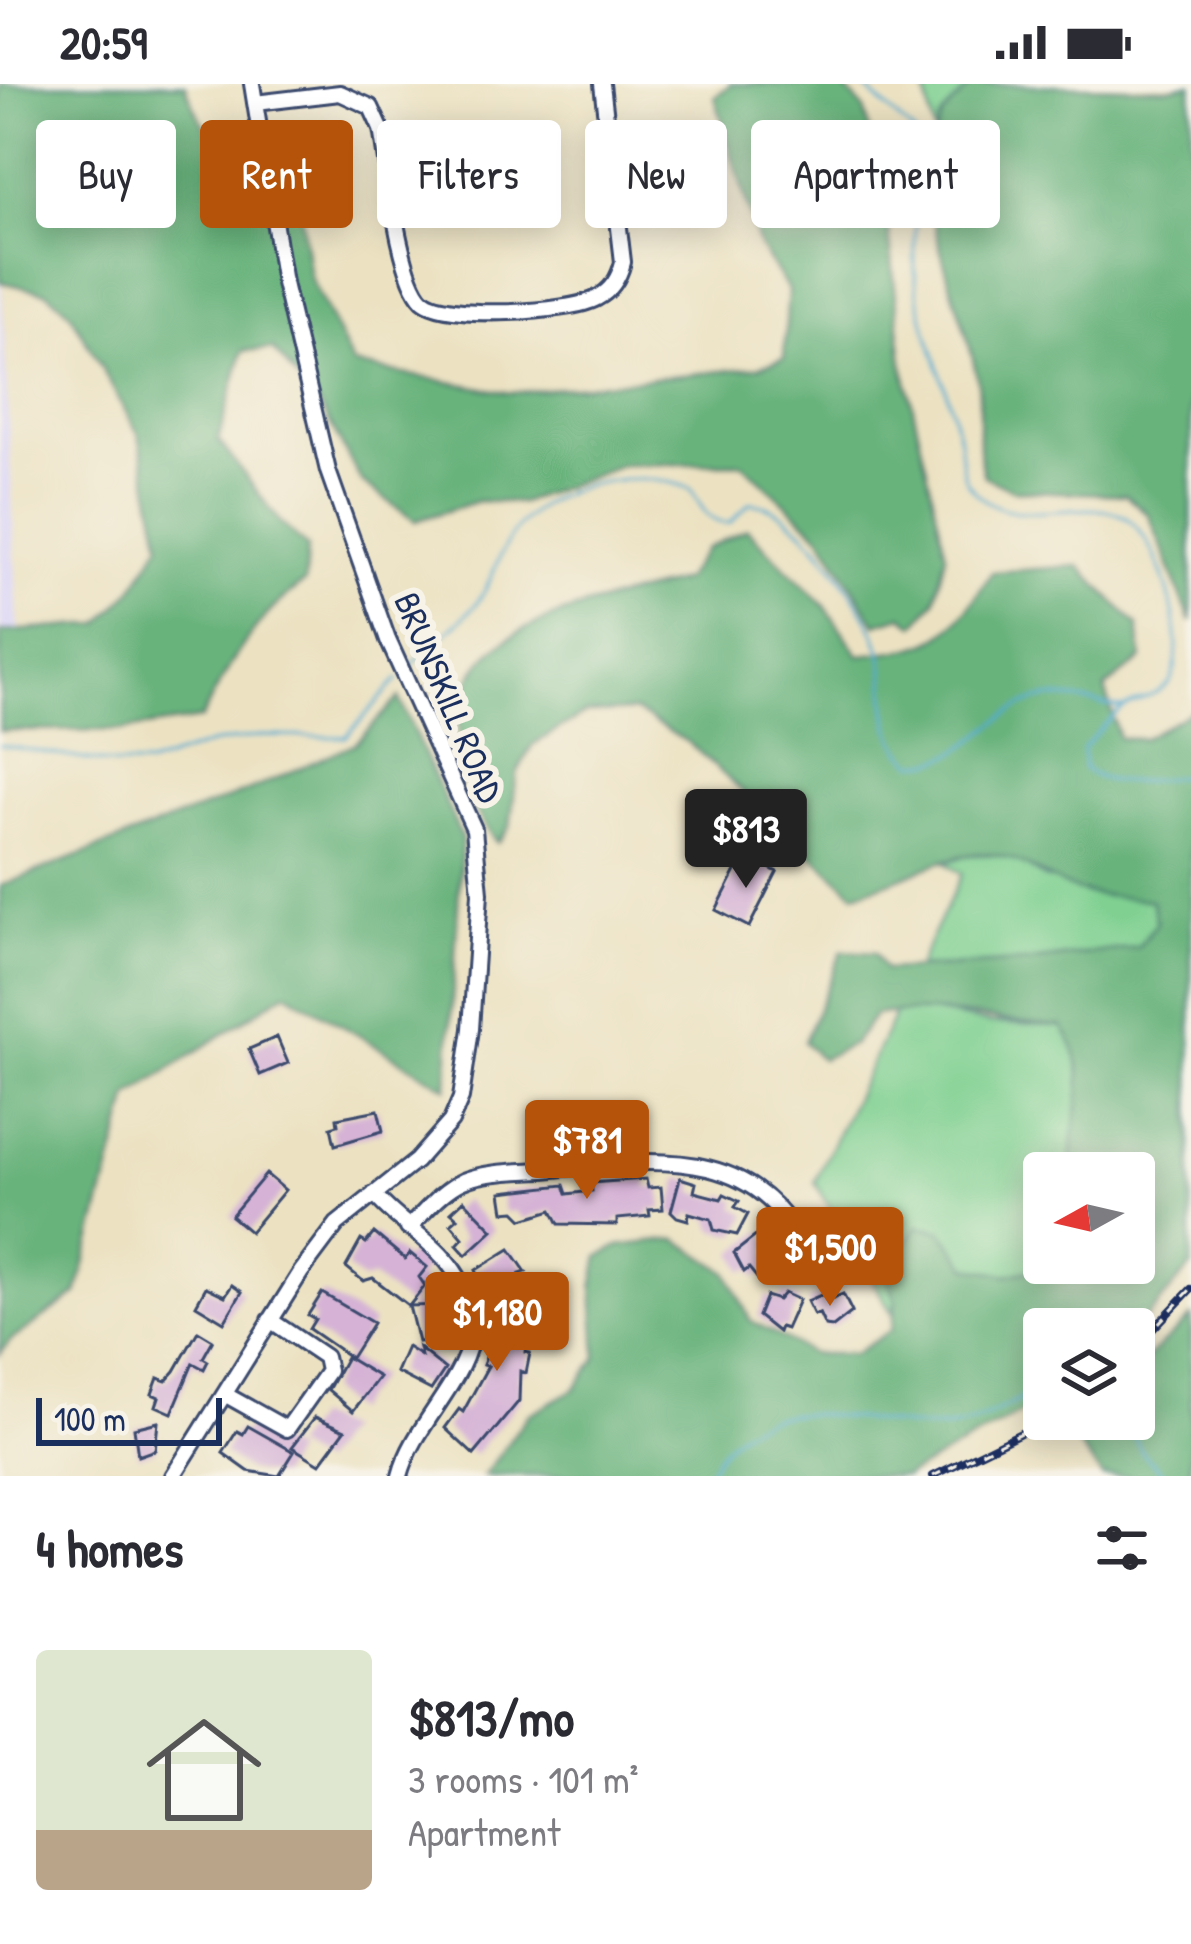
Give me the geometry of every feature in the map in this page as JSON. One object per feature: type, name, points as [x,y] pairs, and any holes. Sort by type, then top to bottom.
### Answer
[{"type":"street","name":"BRUNSKILL ROAD","points":[[177,1472],[270,1320],[337,1224],[441,1138],[461,1098],[481,892],[474,830],[388,640],[328,471],[284,283],[252,84]]},
{"type":"street","points":[[255,103],[340,93],[371,107],[381,128],[414,287],[436,309],[482,312],[574,306],[595,300],[620,276],[623,262],[602,84]]},
{"type":"street","points":[[408,1228],[441,1195],[469,1179],[655,1160],[691,1162],[754,1187],[793,1228],[811,1264]]},
{"type":"street","points":[[374,1194],[453,1268],[463,1285],[471,1331],[458,1380],[410,1445],[400,1476]]},
{"type":"street","points":[[226,1395],[287,1429],[328,1371],[326,1357],[270,1320]]},
{"type":"street","points":[[177,1472],[196,1476]]},
{"type":"shaded area","points":[[0,249],[22,702],[0,702]]},
{"type":"green space","points":[[0,84],[185,84],[201,120],[200,228],[303,228],[310,277],[353,365],[511,393],[758,367],[784,358],[788,290],[759,246],[754,228],[889,228],[903,363],[946,554],[935,601],[915,625],[903,616],[876,624],[821,536],[742,463],[621,465],[521,503],[478,501],[415,521],[361,481],[324,412],[273,349],[243,351],[218,440],[280,522],[307,547],[305,582],[257,626],[201,719],[125,730],[0,731],[0,632],[100,624],[132,590],[161,543],[139,435],[70,312],[47,292],[0,282]]},
{"type":"green space","points":[[731,84],[841,84],[864,109],[867,120],[751,120],[751,219],[727,138],[727,120],[722,120],[715,97]]},
{"type":"green space","points":[[924,84],[973,84],[939,120],[931,120]]},
{"type":"green space","points":[[973,84],[1167,88],[1191,84],[1191,622],[1149,515],[1126,495],[1013,490],[984,476],[977,377],[936,228],[1000,228],[1000,120],[941,120]]},
{"type":"green space","points":[[747,529],[824,605],[859,655],[907,649],[939,636],[964,613],[992,572],[1079,566],[1138,626],[1142,659],[1105,688],[1119,738],[1143,739],[1191,711],[1191,1267],[1155,1308],[1023,1308],[1023,1412],[905,1476],[484,1476],[528,1415],[575,1389],[597,1357],[593,1287],[599,1257],[619,1246],[677,1239],[727,1272],[750,1320],[812,1354],[854,1354],[891,1330],[896,1300],[885,1272],[918,1226],[942,1231],[968,1267],[1007,1275],[1023,1271],[1023,1284],[1155,1284],[1155,1152],[1072,1152],[1080,1081],[1073,1045],[1062,1026],[898,1012],[875,1015],[853,1044],[821,1059],[804,1042],[842,951],[875,953],[885,970],[1026,962],[1138,947],[1157,923],[1152,901],[1079,891],[1012,859],[984,854],[954,858],[854,893],[689,743],[635,711],[586,713],[532,745],[517,773],[510,826],[497,843],[481,820],[466,782],[459,740],[462,699],[478,667],[503,643],[535,624],[684,580],[705,549]]},
{"type":"green space","points":[[399,698],[462,839],[447,1088],[286,992],[130,1096],[77,1294],[10,1341],[0,1354],[0,886],[250,790],[356,743]]},
{"type":"green space","points":[[1011,854],[1044,878],[1153,901],[1157,923],[1138,947],[1026,962],[917,968],[962,874],[945,863],[966,855]]},
{"type":"green space","points":[[911,1008],[990,1023],[1062,1026],[1073,1045],[1080,1081],[1072,1152],[1023,1152],[1023,1272],[1007,1275],[968,1267],[942,1232],[896,1300],[893,1315],[815,1182],[896,1011]]},
{"type":"green space","points":[[1191,1317],[1191,1476],[1102,1476],[1075,1440],[1155,1440],[1155,1350]]},
{"type":"building","points":[[744,855],[777,872],[749,927],[716,910]]},
{"type":"building","points":[[277,1037],[288,1063],[260,1075],[249,1049]]},
{"type":"building","points":[[378,1110],[383,1131],[335,1145],[331,1127],[338,1125],[337,1118]]},
{"type":"building","points":[[266,1174],[285,1190],[250,1232],[231,1216]]},
{"type":"building","points":[[680,1178],[696,1183],[694,1192],[721,1199],[724,1194],[739,1201],[735,1207],[748,1214],[737,1235],[714,1230],[711,1219],[689,1213],[688,1220],[671,1211]]},
{"type":"building","points":[[646,1179],[648,1188],[661,1187],[663,1209],[649,1210],[650,1216],[617,1219],[617,1225],[559,1224],[552,1210],[523,1219],[515,1211],[504,1212],[501,1192],[564,1185],[567,1194],[592,1191],[591,1183]]},
{"type":"building","points":[[464,1200],[493,1230],[466,1255],[457,1245],[463,1238],[451,1224],[458,1218],[451,1212]]},
{"type":"building","points":[[762,1231],[773,1245],[766,1251],[775,1262],[757,1278],[749,1268],[744,1272],[734,1253]]},
{"type":"building","points":[[374,1233],[405,1259],[410,1253],[427,1267],[419,1277],[425,1286],[409,1306],[373,1278],[363,1281],[346,1267],[361,1240],[366,1243]]},
{"type":"building","points":[[510,1249],[526,1272],[520,1274],[524,1281],[487,1296],[476,1270]]},
{"type":"building","points":[[232,1285],[242,1292],[224,1322],[196,1305],[206,1287],[225,1296]]},
{"type":"building","points":[[828,1292],[831,1299],[843,1294],[852,1312],[833,1327],[825,1326],[819,1313],[814,1315],[807,1301]]},
{"type":"building","points":[[322,1293],[373,1323],[351,1358],[309,1329],[315,1319],[308,1315]]},
{"type":"building","points":[[784,1293],[799,1300],[786,1329],[780,1327],[778,1332],[758,1316],[766,1296],[778,1300]]},
{"type":"building","points":[[527,1297],[528,1305],[536,1304],[537,1323],[529,1324],[525,1352],[530,1353],[526,1373],[520,1371],[519,1401],[474,1455],[445,1428],[459,1409],[463,1412],[488,1366],[483,1365],[492,1342],[488,1301]]},
{"type":"building","points":[[450,1305],[454,1327],[440,1329],[440,1339],[418,1342],[409,1306]]},
{"type":"building","points":[[198,1331],[213,1340],[203,1358],[208,1361],[204,1369],[193,1363],[172,1413],[156,1406],[159,1397],[152,1394],[158,1378],[166,1381],[175,1371]]},
{"type":"building","points":[[407,1347],[421,1356],[419,1348],[445,1369],[431,1390],[396,1372]]},
{"type":"building","points":[[346,1357],[379,1377],[353,1411],[328,1390]]},
{"type":"building","points":[[315,1417],[345,1430],[320,1464],[292,1447]]},
{"type":"building","points":[[158,1422],[155,1450],[138,1456],[134,1428]]},
{"type":"building","points":[[248,1426],[294,1452],[279,1476],[248,1471],[223,1453],[237,1431],[243,1434]]},
{"type":"waterway","points":[[861,84],[923,142],[915,239],[917,292],[969,486],[1007,510],[1116,513],[1146,540],[1167,589],[1177,642],[1170,682],[1107,723],[1083,748],[1084,769],[1122,782],[1191,775]]},
{"type":"waterway","points":[[409,668],[478,601],[511,536],[526,518],[568,492],[593,484],[644,479],[691,489],[716,521],[730,523],[750,503],[768,507],[805,534],[839,575],[875,634],[893,735],[915,763],[952,755],[1013,711],[1048,698],[1123,708]]},
{"type":"waterway","points":[[0,745],[118,765],[149,765],[210,744],[261,736],[346,737],[398,679]]},
{"type":"waterway","points":[[706,1476],[728,1444],[753,1424],[783,1416],[814,1414],[950,1428],[973,1423],[1023,1399]]},
{"type":"waterway","points":[[1136,1440],[1167,1476]]},
{"type":"waterway","points":[[1186,1476],[1191,1473]]},
{"type":"railway","points":[[1155,1327],[1191,1289]]},
{"type":"railway","points":[[933,1476],[1023,1432]]}]
